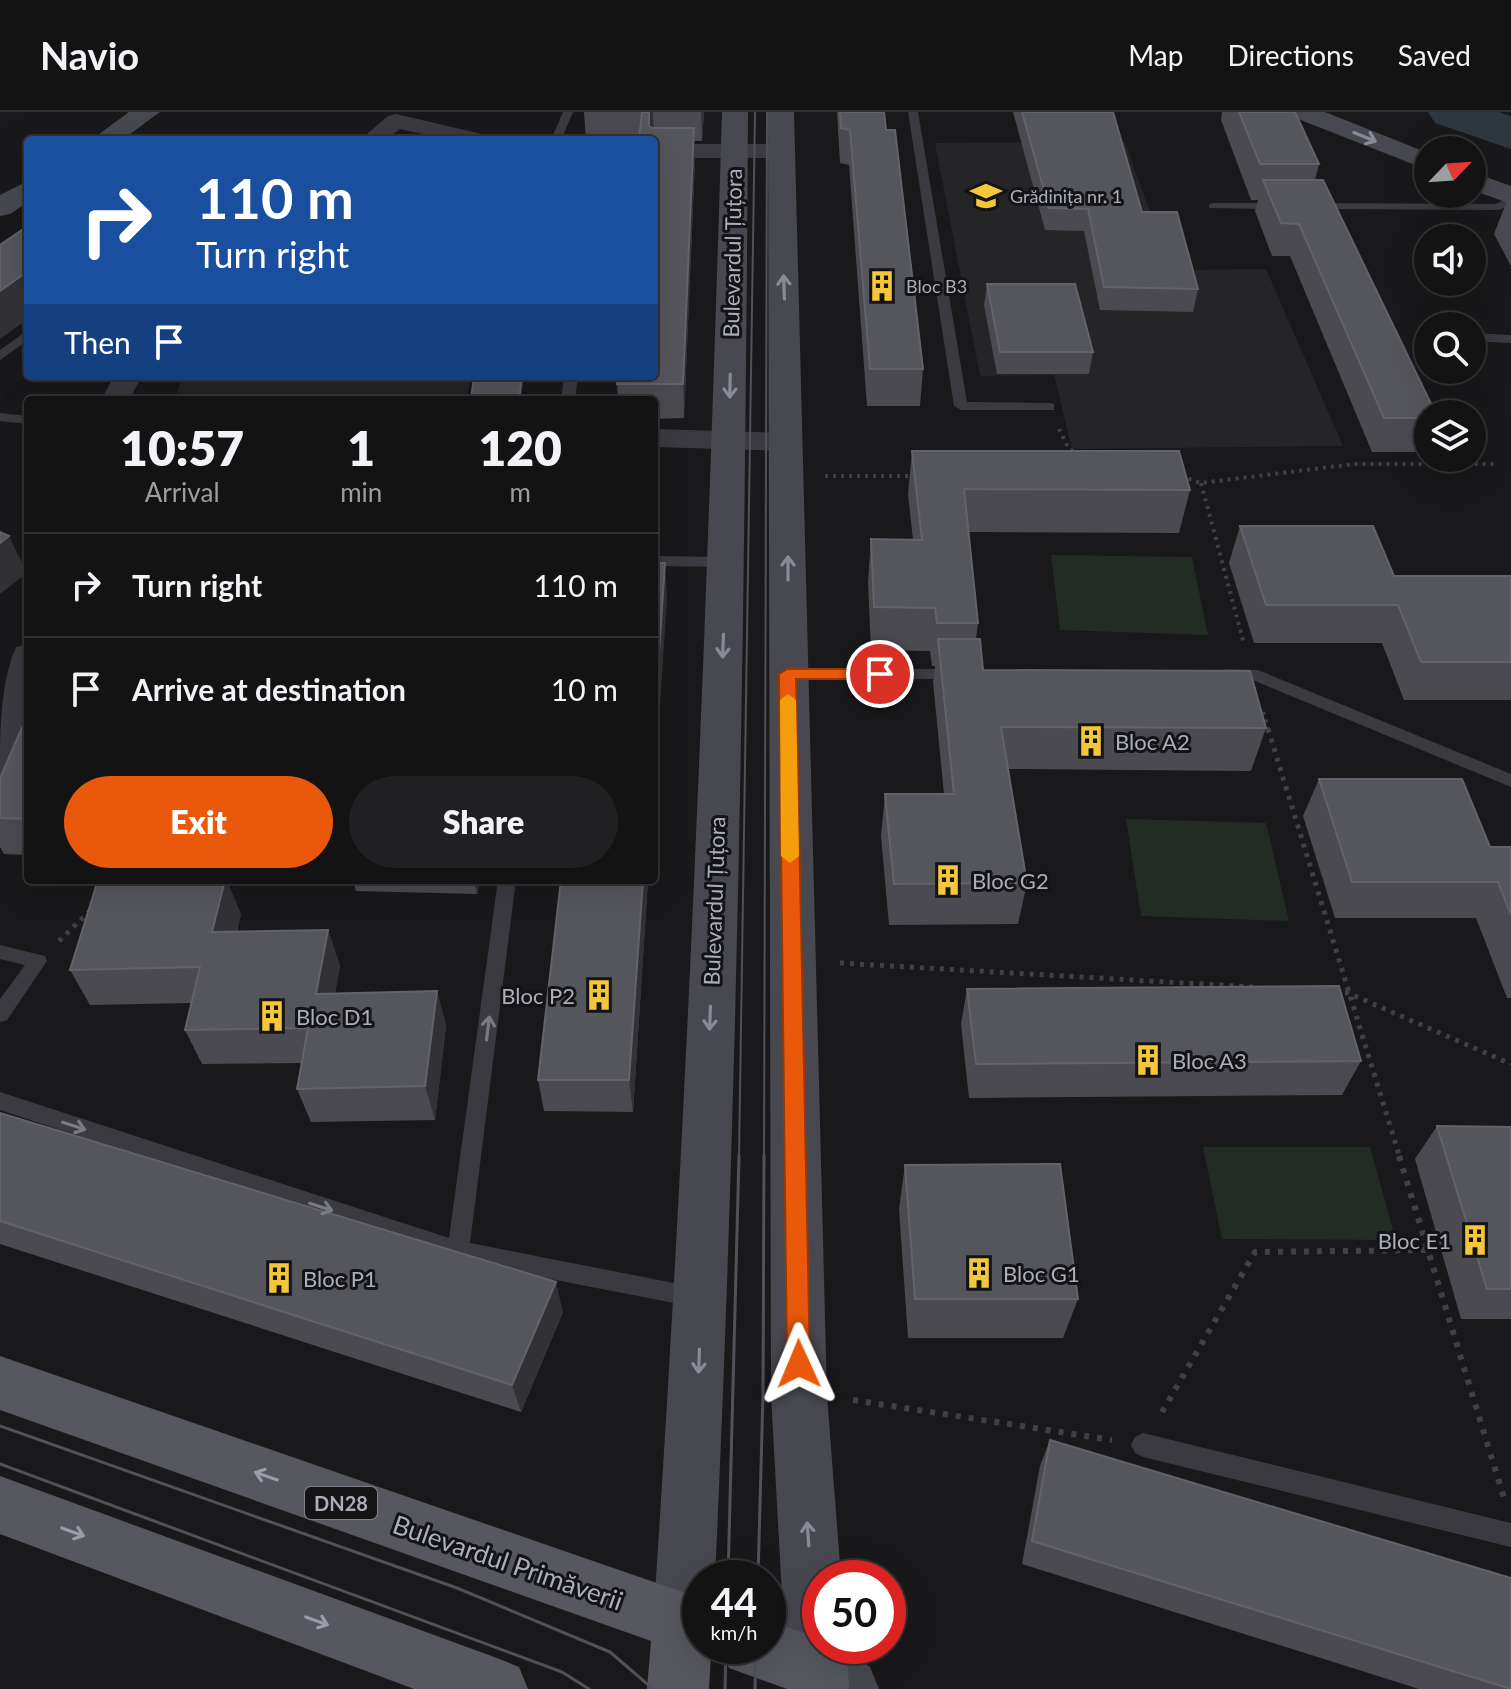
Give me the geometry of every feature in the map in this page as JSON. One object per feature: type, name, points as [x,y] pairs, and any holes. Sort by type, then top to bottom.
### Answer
[{"type":"main road","points":[[110,136],[147,112]]},
{"type":"main road","points":[[781,112],[799,1395],[828,1682]]},
{"type":"main road","points":[[1294,114],[1414,157]]},
{"type":"main road","name":"Bulevardul Țuțora","points":[[693,1560],[729,442],[734,132]]},
{"type":"main road","points":[[1486,186],[1511,197]]},
{"type":"main road","points":[[0,208],[24,192]]},
{"type":"main road","name":"Bulevardul Primăverii","points":[[0,1383],[682,1622]]},
{"type":"main road","points":[[0,1505],[497,1689]]},
{"type":"main road","points":[[786,1662],[828,1682]]},
{"type":"main road","name":"Bulevardul Țuțora","points":[[678,1689],[683,1664]]},
{"type":"street","points":[[376,136],[396,121],[461,136]]},
{"type":"street","points":[[658,150],[734,132],[780,151]]},
{"type":"street","points":[[658,438],[729,442],[788,460]]},
{"type":"street","points":[[0,761],[24,670]]},
{"type":"lane","points":[[558,136],[568,112]]},
{"type":"lane","points":[[913,112],[961,406],[1049,407]]},
{"type":"lane","points":[[1324,193],[1331,206]]},
{"type":"lane","points":[[1301,206],[1499,207],[1511,197]]},
{"type":"lane","points":[[1213,206],[1286,206]]},
{"type":"lane","points":[[0,356],[24,337]]},
{"type":"lane","points":[[1486,338],[1511,339]]},
{"type":"lane","points":[[0,417],[24,420]]},
{"type":"lane","points":[[658,561],[725,562]]},
{"type":"lane","points":[[787,674],[973,674]]},
{"type":"lane","points":[[1206,674],[1252,674],[1511,781]]},
{"type":"lane","points":[[458,1251],[507,884]]},
{"type":"lane","points":[[0,952],[38,961],[0,1014]]},
{"type":"lane","points":[[0,1101],[458,1251],[674,1293],[702,1293]]},
{"type":"lane","points":[[1143,1445],[1511,1535]]},
{"type":"path","points":[[1049,407],[1069,449],[1082,455]]},
{"type":"path","points":[[788,460],[915,476]]},
{"type":"path","points":[[1173,474],[1201,483],[1354,464],[1494,464]]},
{"type":"path","points":[[1201,483],[1252,674],[1506,1506]]},
{"type":"path","points":[[38,961],[100,900]]},
{"type":"path","points":[[791,960],[1269,988]]},
{"type":"path","points":[[1333,992],[1348,993],[1511,1064]]},
{"type":"path","points":[[847,1399],[1143,1445],[1255,1252],[1429,1250]]},
{"type":"shaded area","points":[[1125,142],[1171,270],[1266,269],[1343,446],[1072,449],[1054,375],[980,376],[935,143]]},
{"type":"shaded area","points":[[181,380],[470,380],[467,396],[176,396]]},
{"type":"shaded area","points":[[1051,555],[1192,557],[1208,635],[1060,630]]},
{"type":"shaded area","points":[[1126,819],[1266,823],[1289,921],[1141,916]]},
{"type":"shaded area","points":[[1203,1147],[1370,1147],[1396,1240],[1222,1239]]},
{"type":"building","points":[[642,112],[649,112],[649,126],[652,128],[694,128],[683,384],[617,384],[618,380],[658,380],[658,136],[639,136]]},
{"type":"building","name":"Bloc B3","points":[[840,112],[884,112],[886,130],[895,130],[923,369],[870,369],[850,130],[841,128]]},
{"type":"building","points":[[1022,112],[1113,112],[1142,212],[1177,212],[1198,289],[1104,287],[1088,209],[1049,208]]},
{"type":"building","points":[[1239,112],[1295,112],[1319,164],[1260,164]]},
{"type":"building","points":[[1263,180],[1323,180],[1414,368],[1414,384],[1422,384],[1429,400],[1414,400],[1414,418],[1384,418],[1299,224],[1281,223]]},
{"type":"building","points":[[24,229],[24,274],[0,291],[0,245]]},
{"type":"building","points":[[987,284],[1075,284],[1093,352],[1000,352]]},
{"type":"building","points":[[474,380],[522,380],[520,396],[472,396]]},
{"type":"building","points":[[912,451],[1179,451],[1190,490],[964,489],[978,623],[937,623],[935,608],[874,607],[871,539],[922,540]]},
{"type":"building","points":[[1240,526],[1373,526],[1394,576],[1511,576],[1511,662],[1421,662],[1398,605],[1266,605]]},
{"type":"building","points":[[0,532],[9,536],[0,543]]},
{"type":"building","points":[[658,563],[665,563],[658,667]]},
{"type":"building","points":[[938,639],[980,639],[983,670],[1250,671],[1266,728],[1001,727],[1027,883],[894,884],[885,794],[954,794]]},
{"type":"building","points":[[24,723],[24,819],[0,818],[0,778]]},
{"type":"building","points":[[1319,779],[1462,779],[1490,847],[1511,847],[1511,915],[1498,882],[1352,882]]},
{"type":"building","points":[[97,884],[224,884],[212,932],[328,930],[316,994],[437,991],[425,1086],[297,1089],[308,1028],[185,1030],[200,967],[70,970]]},
{"type":"building","name":"Bloc P2","points":[[561,884],[643,884],[629,1080],[538,1080]]},
{"type":"building","points":[[1339,986],[1361,1061],[976,1064],[967,989]]},
{"type":"building","name":"Bloc P1","points":[[0,1113],[556,1282],[512,1385],[0,1221]]},
{"type":"building","points":[[1437,1126],[1511,1127],[1511,1289],[1487,1289]]},
{"type":"building","points":[[1060,1164],[1078,1299],[915,1299],[905,1165]]},
{"type":"building","points":[[1050,1440],[1511,1578],[1511,1689],[1032,1541]]},
{"type":"waterway","points":[[1453,112],[1511,134]]},
{"type":"tram line","points":[[739,1158],[755,112]]},
{"type":"tram line","points":[[764,1158],[767,112]]},
{"type":"tram line","points":[[728,1560],[739,1156]]},
{"type":"tram line","points":[[758,1560],[764,1156]]},
{"type":"tram line","points":[[0,1426],[457,1588],[610,1652],[653,1689]]},
{"type":"tram line","points":[[0,1464],[562,1672],[589,1689]]},
{"type":"tram line","points":[[725,1689],[726,1664]]},
{"type":"tram line","points":[[755,1689],[756,1664]]},
{"type":"slow traffic","points":[[788,700],[790,856]]},
{"type":"place","name":"Grădinița nr. 1","points":[[986,196]]},
{"type":"place","name":"Bloc B3","points":[[882,286]]},
{"type":"place","name":"Bloc A2","points":[[1091,741]]},
{"type":"place","name":"Bloc G2","points":[[948,880]]},
{"type":"place","name":"Bloc P2","points":[[599,995]]},
{"type":"place","name":"Bloc D1","points":[[272,1016]]},
{"type":"place","name":"Bloc A3","points":[[1148,1060]]},
{"type":"place","name":"Bloc E1","points":[[1475,1240]]},
{"type":"place","name":"Bloc G1","points":[[979,1273]]},
{"type":"place","name":"Bloc P1","points":[[279,1278]]},
{"type":"route","points":[[799,1364],[787,674],[880,674]]}]
